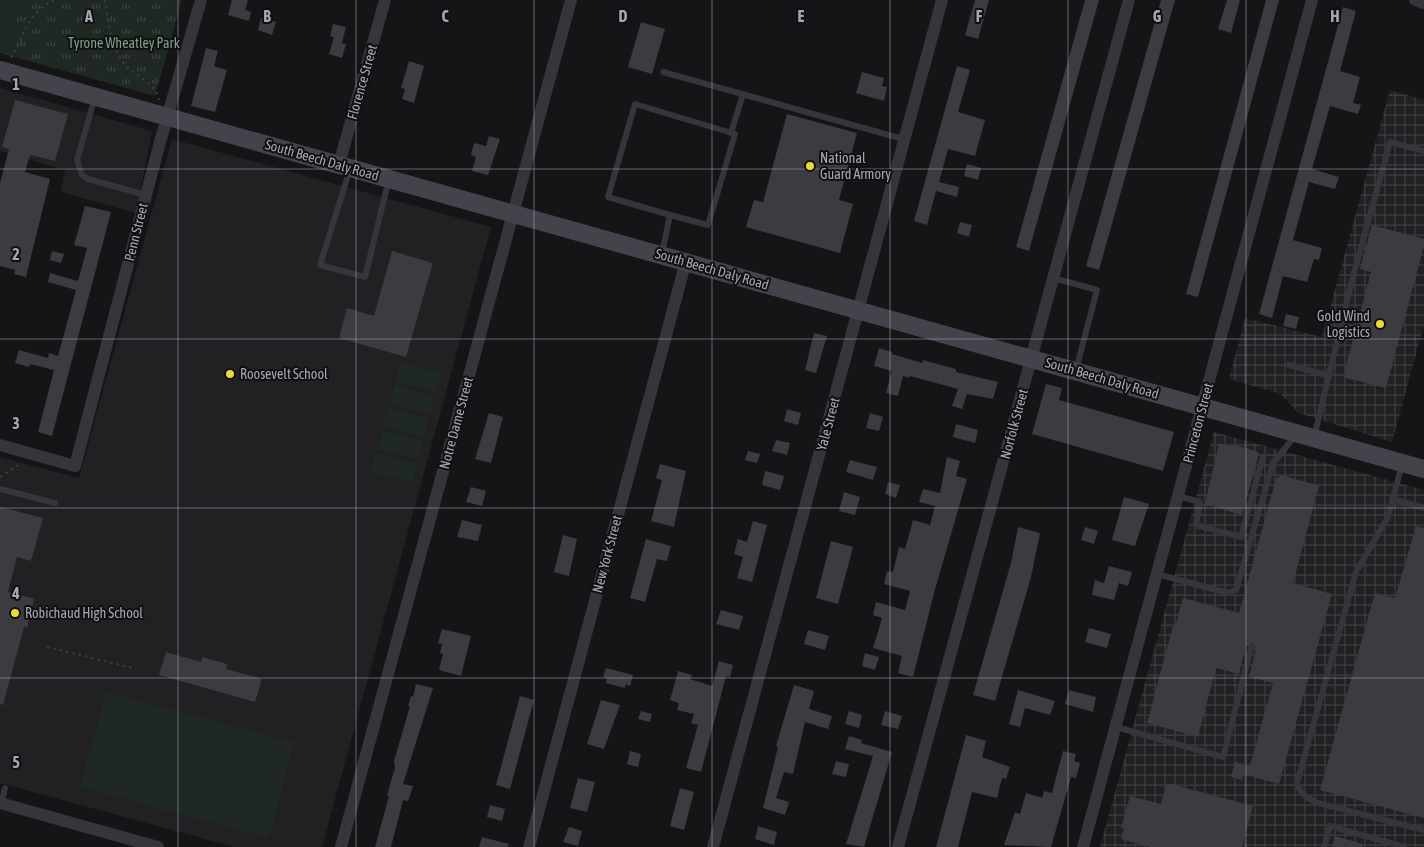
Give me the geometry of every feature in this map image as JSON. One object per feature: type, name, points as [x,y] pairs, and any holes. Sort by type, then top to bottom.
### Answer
[{"type":"main road","name":"South Beech Daly Road","points":[[5,64],[95,96],[163,109],[344,166],[1031,357],[1424,469]]},
{"type":"street","name":"Penn Street","points":[[0,445],[75,466],[146,195],[163,109],[200,0]]},
{"type":"street","name":"Florence Street","points":[[344,166],[385,0]]},
{"type":"street","name":"Notre Dame Street","points":[[342,847],[571,0]]},
{"type":"street","name":"Yale Street","points":[[713,847],[942,0]]},
{"type":"street","name":"Norfolk Street","points":[[898,847],[1129,0]]},
{"type":"street","name":"Princeton Street","points":[[1083,847],[1312,0]]},
{"type":"street","points":[[1415,0],[1424,2]]},
{"type":"street","name":"New York Street","points":[[529,847],[686,261]]},
{"type":"street","points":[[0,804],[158,847]]},
{"type":"lane","points":[[663,72],[903,139]]},
{"type":"lane","points":[[732,133],[743,94]]},
{"type":"lane","points":[[95,96],[77,160],[78,169],[88,179],[146,195]]},
{"type":"lane","points":[[635,104],[735,134],[708,225],[670,215],[608,197],[635,104]]},
{"type":"lane","points":[[1157,574],[1228,592],[1236,590],[1273,463],[1306,436],[1330,376],[1351,284],[1390,142],[1424,151]]},
{"type":"lane","points":[[344,166],[320,265],[365,277],[389,178]]},
{"type":"lane","points":[[662,254],[670,215]]},
{"type":"lane","points":[[1053,278],[1097,290],[1076,370]]},
{"type":"lane","points":[[1289,365],[1330,376]]},
{"type":"lane","points":[[1178,496],[1200,502],[1196,525],[1240,536],[1263,457]]},
{"type":"lane","points":[[1403,463],[1388,518],[1356,572],[1297,783],[1299,789],[1308,798],[1318,803],[1424,830]]},
{"type":"lane","points":[[0,489],[55,503]]},
{"type":"lane","points":[[1392,499],[1424,508]]},
{"type":"lane","points":[[1116,727],[1223,757],[1251,648]]},
{"type":"lane","points":[[0,804],[5,788]]},
{"type":"lane","points":[[1324,847],[1330,826],[1404,847]]},
{"type":"path","points":[[5,64],[27,22],[41,6],[54,0]]},
{"type":"path","points":[[105,0],[116,50],[127,67],[149,84],[159,96],[163,109]]},
{"type":"path","points":[[0,477],[24,462]]},
{"type":"path","points":[[47,647],[133,668]]},
{"type":"shaded area","points":[[0,88],[152,131],[136,213],[61,192],[65,170],[0,151]]},
{"type":"shaded area","points":[[1390,90],[1424,100],[1424,325],[1392,442],[1298,413],[1281,394],[1229,379],[1245,318],[1322,337]]},
{"type":"shaded area","points":[[172,139],[491,227],[322,847],[234,847],[0,783],[0,457],[79,478]]},
{"type":"shaded area","points":[[1214,432],[1424,490],[1424,847],[1100,847]]},
{"type":"green space","name":"Tyrone Wheatley Park","points":[[0,0],[182,0],[155,96],[0,53]]},
{"type":"green space","points":[[0,0],[22,0],[10,42],[0,40]]},
{"type":"green space","points":[[401,362],[442,373],[436,392],[395,381]]},
{"type":"green space","points":[[395,385],[435,396],[430,414],[389,403]]},
{"type":"green space","points":[[388,407],[429,419],[424,437],[383,426]]},
{"type":"green space","points":[[383,430],[423,441],[418,460],[377,449]]},
{"type":"green space","points":[[376,453],[417,464],[412,483],[371,472]]},
{"type":"green space","points":[[106,692],[294,742],[269,838],[80,787]]},
{"type":"building","points":[[232,0],[248,0],[245,10],[251,12],[249,21],[228,15]]},
{"type":"building","points":[[975,0],[989,0],[978,39],[965,35]]},
{"type":"building","points":[[1085,0],[1099,0],[1029,251],[1016,247]]},
{"type":"building","points":[[1161,0],[1175,0],[1099,270],[1086,266]]},
{"type":"building","points":[[1227,0],[1240,0],[1231,33],[1218,29]]},
{"type":"building","points":[[1266,0],[1279,0],[1198,297],[1186,294]]},
{"type":"building","points":[[1343,7],[1356,11],[1340,71],[1360,77],[1353,103],[1361,105],[1358,114],[1330,106],[1312,169],[1339,177],[1335,189],[1309,182],[1293,240],[1322,248],[1319,260],[1314,259],[1307,282],[1283,276],[1272,318],[1259,314]]},
{"type":"building","points":[[261,18],[276,22],[272,35],[258,30]]},
{"type":"building","points":[[641,22],[665,29],[652,74],[628,67]]},
{"type":"building","points":[[333,24],[346,27],[342,43],[346,44],[342,58],[329,54],[334,37],[330,36]]},
{"type":"building","points":[[206,48],[218,51],[214,66],[227,70],[215,112],[191,106]]},
{"type":"building","points":[[409,61],[424,66],[414,103],[402,99],[405,89],[401,88]]},
{"type":"building","points":[[957,66],[970,70],[958,112],[985,120],[975,156],[948,149],[939,182],[959,187],[957,197],[936,191],[927,225],[914,221]]},
{"type":"building","points":[[862,72],[884,78],[882,86],[887,87],[884,101],[856,93]]},
{"type":"building","points":[[15,100],[68,114],[55,161],[30,155],[25,172],[50,179],[26,277],[14,274],[15,270],[0,266],[0,183],[9,149],[2,147]]},
{"type":"building","name":"National Guard Armory","points":[[787,114],[857,133],[839,200],[853,204],[840,253],[746,227],[754,200],[763,202]]},
{"type":"building","points":[[489,136],[500,139],[488,175],[472,171],[476,157],[471,155],[474,143],[486,146]]},
{"type":"building","points":[[967,164],[981,168],[978,180],[964,176]]},
{"type":"building","points":[[85,206],[111,212],[52,436],[38,432],[54,370],[30,364],[29,367],[15,363],[19,350],[48,358],[49,353],[58,356],[76,290],[48,282],[50,273],[78,281],[87,248],[74,245]]},
{"type":"building","points":[[960,222],[972,225],[969,237],[957,233]]},
{"type":"building","name":"Gold Wind Logistics","points":[[1372,225],[1424,239],[1424,246],[1386,388],[1343,377],[1371,272],[1360,269]]},
{"type":"building","points":[[52,251],[64,254],[61,263],[50,260]]},
{"type":"building","points":[[392,251],[433,263],[406,357],[339,338],[347,308],[374,316]]},
{"type":"building","points":[[1286,314],[1299,317],[1296,329],[1283,326]]},
{"type":"building","points":[[814,333],[827,336],[816,373],[805,370]]},
{"type":"building","points":[[879,348],[922,363],[923,360],[956,369],[956,372],[998,382],[993,399],[967,394],[962,409],[952,406],[958,389],[910,376],[909,378],[903,376],[898,396],[886,393],[892,371],[874,366]]},
{"type":"building","points":[[1046,384],[1062,388],[1059,400],[1174,432],[1163,471],[1032,434]]},
{"type":"building","points":[[787,409],[801,413],[798,425],[784,421]]},
{"type":"building","points":[[489,413],[503,417],[491,463],[475,459]]},
{"type":"building","points":[[870,413],[883,417],[879,431],[866,428]]},
{"type":"building","points":[[956,424],[978,430],[975,443],[953,437]]},
{"type":"building","points":[[776,440],[790,443],[787,455],[772,451]]},
{"type":"building","points":[[1219,443],[1230,446],[1231,444],[1256,451],[1259,454],[1242,515],[1205,504]]},
{"type":"building","points":[[748,451],[760,454],[757,463],[745,460]]},
{"type":"building","points":[[947,457],[960,461],[956,476],[967,479],[934,593],[913,677],[898,673],[902,656],[873,648],[882,618],[873,615],[876,602],[905,610],[910,591],[884,584],[887,571],[893,572],[899,547],[905,549],[913,520],[930,525],[935,506],[919,502],[923,489],[940,493]]},
{"type":"building","points":[[850,460],[877,467],[873,480],[846,472]]},
{"type":"building","points":[[660,464],[686,471],[674,527],[651,521],[662,480],[656,478]]},
{"type":"building","points":[[765,471],[784,476],[780,490],[762,485]]},
{"type":"building","points":[[1282,475],[1319,486],[1293,583],[1332,594],[1279,784],[1243,774],[1242,780],[1231,777],[1235,762],[1250,766],[1273,683],[1249,677],[1256,649],[1253,643],[1246,646],[1239,674],[1216,668],[1198,737],[1147,723],[1173,626],[1175,627],[1183,598],[1239,613],[1276,479]]},
{"type":"building","points":[[888,482],[900,485],[896,498],[885,494]]},
{"type":"building","points":[[471,487],[486,491],[482,506],[466,502]]},
{"type":"building","points":[[844,492],[860,497],[855,515],[839,511]]},
{"type":"building","points":[[1124,497],[1149,504],[1135,546],[1112,540]]},
{"type":"building","name":"Robichaud High School","points":[[0,507],[43,518],[31,561],[17,557],[8,592],[34,599],[27,628],[24,627],[3,705],[0,704]]},
{"type":"building","points":[[462,520],[482,525],[478,541],[457,537]]},
{"type":"building","points":[[753,521],[767,525],[752,582],[737,578],[743,557],[734,554],[738,539],[747,542]]},
{"type":"building","points":[[1416,526],[1424,528],[1424,818],[1320,790],[1375,593],[1395,598]]},
{"type":"building","points":[[1018,527],[1040,533],[1031,577],[995,701],[973,695],[1011,563]]},
{"type":"building","points":[[1085,527],[1098,531],[1094,544],[1081,540]]},
{"type":"building","points":[[563,535],[577,539],[569,576],[554,572]]},
{"type":"building","points":[[646,539],[671,546],[667,561],[657,559],[645,602],[630,598]]},
{"type":"building","points":[[831,541],[853,547],[838,604],[816,598]]},
{"type":"building","points":[[1109,566],[1132,572],[1128,586],[1119,583],[1114,600],[1092,595],[1095,580],[1104,583]]},
{"type":"building","points":[[721,610],[743,616],[739,630],[716,624]]},
{"type":"building","points":[[1089,628],[1111,634],[1107,648],[1085,642]]},
{"type":"building","points":[[442,629],[471,636],[461,676],[439,670],[443,654],[440,653],[442,644],[438,643]]},
{"type":"building","points":[[808,630],[829,636],[825,650],[804,644]]},
{"type":"building","points":[[166,652],[201,662],[202,657],[227,664],[226,669],[262,679],[255,702],[159,675]]},
{"type":"building","points":[[865,653],[879,657],[875,670],[862,666]]},
{"type":"building","points":[[719,661],[733,665],[730,677],[726,676],[701,772],[686,768],[698,725],[691,723],[694,714],[677,710],[679,703],[670,700],[678,671],[692,675],[690,679],[712,686]]},
{"type":"building","points":[[606,668],[633,675],[630,686],[626,684],[625,688],[606,683],[607,678],[603,677]]},
{"type":"building","points":[[416,684],[433,688],[403,784],[413,786],[408,801],[403,800],[391,847],[375,847],[389,796],[387,795],[395,768],[394,761],[410,706],[408,706],[411,696],[413,697]]},
{"type":"building","points":[[794,685],[814,691],[809,709],[832,716],[828,729],[805,722],[793,774],[784,772],[776,798],[789,802],[785,815],[763,808],[778,747],[776,746]]},
{"type":"building","points":[[1018,690],[1055,701],[1050,715],[1025,708],[1020,727],[1009,724]]},
{"type":"building","points":[[1069,690],[1096,697],[1093,712],[1065,704]]},
{"type":"building","points":[[520,696],[534,700],[510,789],[496,785]]},
{"type":"building","points":[[601,700],[620,705],[604,749],[587,744]]},
{"type":"building","points":[[641,711],[652,714],[650,722],[638,719]]},
{"type":"building","points":[[849,711],[862,715],[859,728],[845,724]]},
{"type":"building","points":[[885,711],[902,716],[898,729],[881,725]]},
{"type":"building","points":[[966,735],[986,741],[982,757],[1010,767],[1006,779],[1002,778],[997,798],[972,792],[958,847],[936,847]]},
{"type":"building","points":[[849,736],[862,740],[861,743],[892,752],[864,847],[846,844],[873,756],[845,749]]},
{"type":"building","points":[[630,751],[641,754],[638,767],[627,764]]},
{"type":"building","points":[[1063,751],[1076,754],[1074,761],[1080,763],[1076,778],[1071,777],[1051,847],[1004,845],[1015,812],[1020,814],[1026,793],[1042,798],[1044,791],[1052,793]]},
{"type":"building","points":[[836,761],[849,764],[846,777],[832,774]]},
{"type":"building","points":[[578,778],[595,782],[587,812],[570,808]]},
{"type":"building","points":[[1167,783],[1253,806],[1242,847],[1150,847],[1121,839],[1124,829],[1121,828],[1130,796],[1161,804]]},
{"type":"building","points":[[680,788],[694,792],[684,830],[670,826]]},
{"type":"building","points":[[490,805],[505,809],[502,821],[487,817]]},
{"type":"building","points":[[758,826],[777,832],[774,845],[755,839]]},
{"type":"building","points":[[569,827],[582,831],[578,846],[563,842]]},
{"type":"building","points":[[1335,836],[1363,844],[1363,847],[1332,847]]},
{"type":"building","points":[[482,837],[509,844],[508,847],[479,847]]},
{"type":"place","name":"National Guard Armory","points":[[810,166]]},
{"type":"place","name":"Gold Wind Logistics","points":[[1380,324]]},
{"type":"place","name":"Roosevelt School","points":[[230,374]]},
{"type":"place","name":"Robichaud High School","points":[[15,613]]}]
